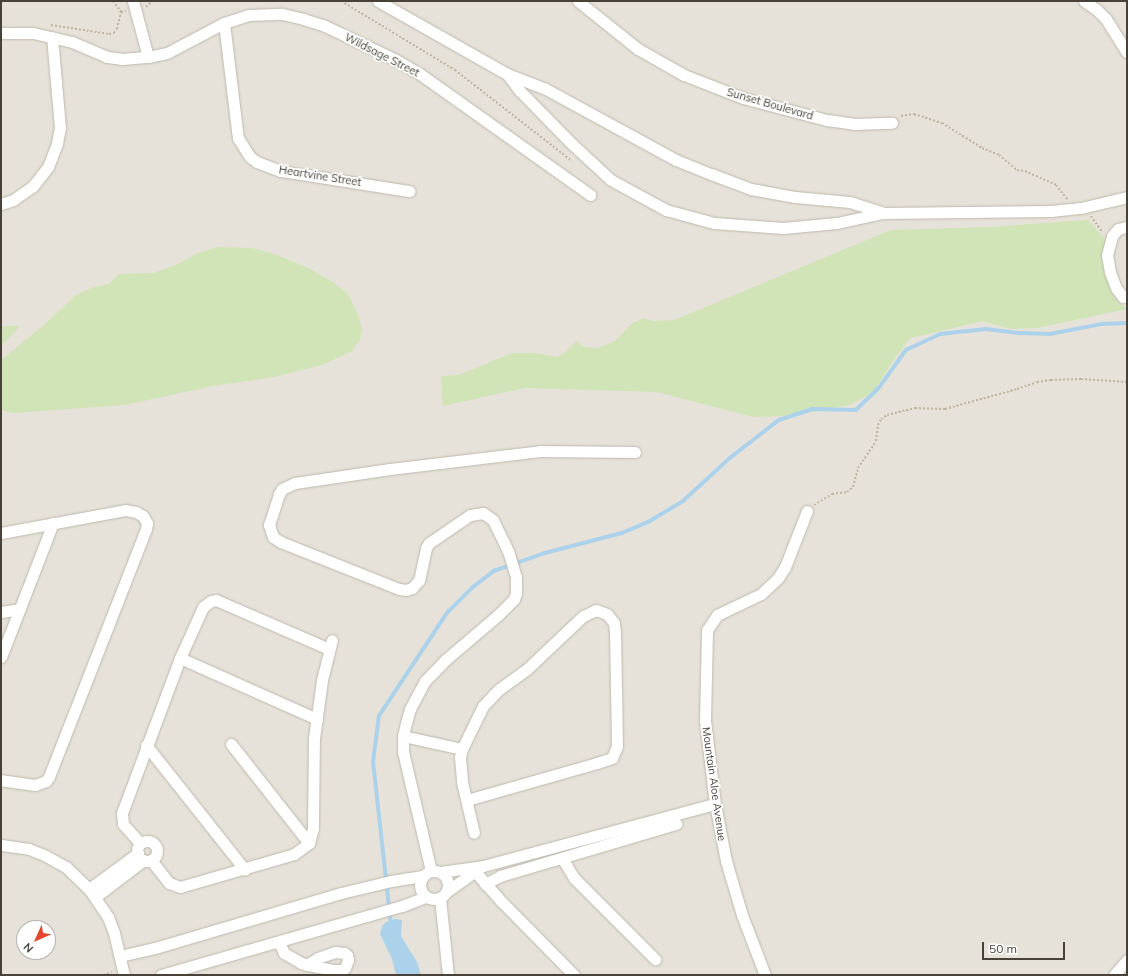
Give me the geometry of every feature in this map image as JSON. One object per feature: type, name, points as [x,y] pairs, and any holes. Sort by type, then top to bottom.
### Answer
[{"type":"street","points":[[378,1],[507,74],[544,88],[676,160],[751,190],[795,197],[850,202],[883,213]]},
{"type":"street","name":"Sunset Boulevard","points":[[578,1],[638,49],[684,75],[735,95],[827,120],[854,124],[892,123]]},
{"type":"street","points":[[1084,1],[1096,9],[1106,19],[1127,52]]},
{"type":"street","points":[[134,5],[148,57]]},
{"type":"street","name":"Wildsage Street","points":[[1,33],[33,33],[52,37],[72,42],[107,57],[123,59],[148,57],[167,53],[224,23],[248,15],[282,14],[323,25],[396,60],[420,74],[590,195]]},
{"type":"street","name":"Heartvine Street","points":[[224,23],[238,138],[250,157],[257,162],[281,171],[409,191]]},
{"type":"street","points":[[1,204],[13,200],[33,186],[48,167],[57,143],[60,128],[52,37]]},
{"type":"street","points":[[507,74],[520,91],[572,144],[611,180],[666,210],[714,223],[783,228],[837,223],[883,213],[1051,210],[1072,208],[1127,197]]},
{"type":"street","points":[[1123,297],[1116,288],[1110,272],[1107,255],[1111,239],[1118,229],[1127,227]]},
{"type":"street","points":[[431,873],[403,752],[403,736],[410,709],[425,681],[444,661],[498,615],[514,599],[516,593],[516,577],[508,550],[493,520],[483,513],[470,515],[429,543],[426,548],[419,580],[412,588],[406,590],[399,589],[281,542],[273,537],[269,525],[279,494],[282,489],[295,483],[390,469],[540,451],[635,452]]},
{"type":"street","points":[[1,533],[125,510],[136,512],[143,516],[147,523],[49,777],[46,781],[35,784],[1,780]]},
{"type":"street","name":"Mountain Aloe Avenue","points":[[765,975],[742,915],[726,861],[715,804],[705,720],[707,630],[717,615],[761,594],[778,578],[785,567],[807,511]]},
{"type":"street","points":[[1,658],[53,523]]},
{"type":"street","points":[[216,600],[330,645],[322,680],[316,719],[314,738],[312,836],[309,843],[294,854],[244,870],[180,887],[174,886],[163,878],[143,854],[121,818],[146,746],[180,658],[199,612],[207,603],[216,600]]},
{"type":"street","points":[[1,612],[20,609]]},
{"type":"street","points":[[467,800],[597,764],[612,758],[617,746],[615,633],[614,624],[611,618],[602,610],[596,610],[588,613],[527,669],[499,689],[484,706],[462,749],[460,767],[467,800],[474,833]]},
{"type":"street","points":[[180,658],[316,719]]},
{"type":"street","points":[[403,736],[462,749]]},
{"type":"street","points":[[231,744],[309,843]]},
{"type":"street","points":[[146,746],[244,870]]},
{"type":"street","points":[[120,956],[156,948],[341,893],[391,880],[431,873],[477,868],[715,804]]},
{"type":"street","points":[[485,884],[500,876],[676,824]]},
{"type":"street","points":[[1,844],[29,849],[46,856],[66,867],[92,893],[108,917],[124,975]]},
{"type":"street","points":[[92,893],[143,854]]},
{"type":"street","points":[[562,858],[574,878],[655,960]]},
{"type":"street","points":[[477,868],[485,884],[574,975]]},
{"type":"street","points":[[161,975],[179,973],[354,918],[402,906],[426,897],[435,899],[443,895],[477,868]]},
{"type":"street","points":[[431,873],[447,879],[448,883],[443,895],[448,975]]},
{"type":"street","points":[[426,897],[421,890],[421,880],[431,873]]},
{"type":"street","points":[[279,942],[288,956],[307,964]]},
{"type":"street","points":[[1114,975],[1127,960]]},
{"type":"path","points":[[113,1],[121,12]]},
{"type":"path","points":[[47,25],[110,34],[114,33],[117,29],[121,12],[134,5],[143,9],[152,1]]},
{"type":"path","points":[[892,123],[900,116],[914,114],[942,123],[982,148],[999,155],[1017,170],[1025,171],[1056,185],[1064,193],[1072,208]]},
{"type":"path","points":[[1090,214],[1103,234],[1111,239]]},
{"type":"path","points":[[807,511],[832,494],[847,492],[853,486],[858,468],[876,441],[878,425],[881,419],[887,415],[915,408],[945,409],[1037,382],[1081,379],[1127,382]]},
{"type":"shaded area","points":[[1,1],[1127,1],[1127,975],[1,975]]},
{"type":"green space","points":[[1088,220],[1106,240],[1102,260],[1116,300],[1127,309],[1037,328],[1010,329],[983,321],[910,338],[873,392],[850,405],[790,416],[753,417],[657,392],[525,388],[443,406],[441,376],[459,375],[512,353],[535,353],[558,357],[568,350],[576,341],[584,347],[598,348],[615,341],[631,324],[644,318],[652,321],[674,320],[891,230],[989,227]]},
{"type":"green space","points":[[218,247],[252,248],[277,255],[308,268],[333,282],[348,294],[358,314],[362,329],[360,339],[352,351],[322,365],[274,377],[213,386],[125,405],[13,413],[1,410],[1,360],[44,325],[76,295],[93,287],[109,284],[119,274],[153,273],[176,265],[198,253]]},
{"type":"green space","points":[[1,326],[20,326],[1,346]]},
{"type":"water","points":[[395,919],[402,920],[401,936],[417,962],[421,975],[396,975],[392,959],[380,934],[382,926],[386,922]]},
{"type":"waterway","points":[[391,925],[373,762],[379,716],[447,613],[472,588],[494,571],[545,553],[622,533],[650,521],[683,501],[730,458],[779,420],[812,409],[856,410],[878,389],[906,350],[940,334],[986,329],[1021,333],[1050,334],[1102,324],[1127,323]]}]
